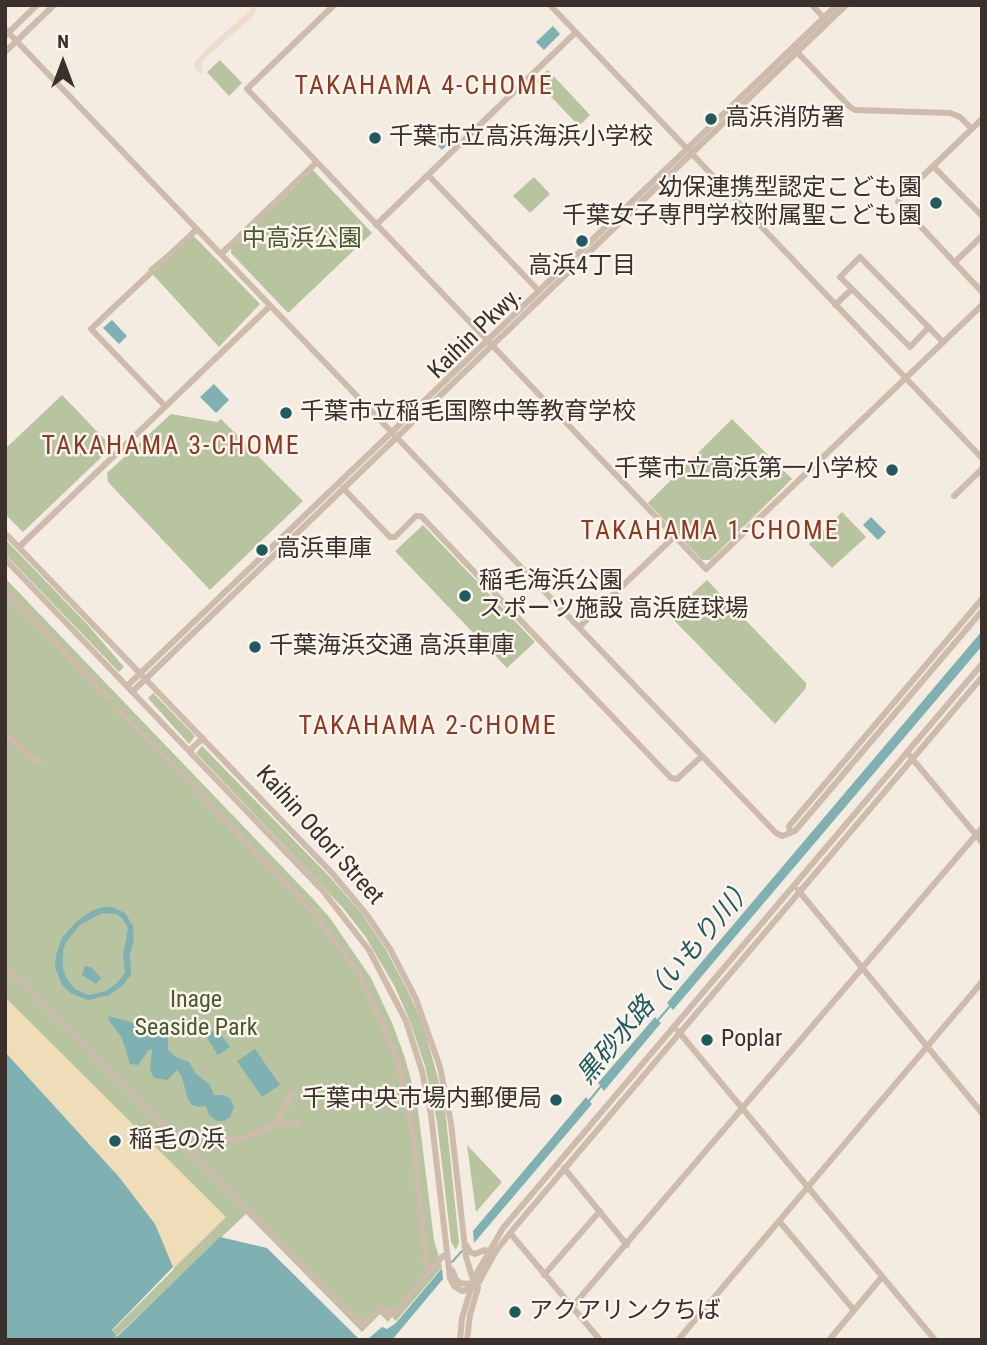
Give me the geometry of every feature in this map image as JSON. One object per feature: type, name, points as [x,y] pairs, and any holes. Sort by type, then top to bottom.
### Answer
[{"type":"street","points":[[37,5],[6,33],[17,41],[772,830],[782,836],[795,831],[982,611]]},
{"type":"street","points":[[5,52],[54,5]]},
{"type":"street","points":[[334,5],[247,89],[706,569],[982,305]]},
{"type":"street","points":[[550,5],[982,458]]},
{"type":"street","points":[[812,5],[827,20]]},
{"type":"street","name":"Kaihin Pkwy.","points":[[827,20],[837,5]]},
{"type":"street","name":"Kaihin Pkwy.","points":[[143,676],[689,151],[846,5]]},
{"type":"street","points":[[376,225],[576,32]]},
{"type":"street","points":[[795,50],[855,110],[950,113],[960,117],[972,129]]},
{"type":"street","points":[[982,119],[898,202],[982,292]]},
{"type":"street","name":"Kaihin Pkwy.","points":[[489,343],[539,291],[689,151]]},
{"type":"street","points":[[221,254],[316,163]]},
{"type":"street","points":[[933,166],[982,216]]},
{"type":"street","points":[[428,175],[539,291]]},
{"type":"street","points":[[165,406],[91,329],[197,229]]},
{"type":"street","points":[[954,263],[982,236]]},
{"type":"street","points":[[929,327],[910,347],[840,277],[860,257],[929,327],[943,342]]},
{"type":"street","points":[[835,305],[852,289]]},
{"type":"street","points":[[19,547],[270,306]]},
{"type":"street","name":"Kaihin Pkwy.","points":[[129,689],[343,488],[394,435]]},
{"type":"street","points":[[954,496],[982,469]]},
{"type":"street","points":[[343,488],[390,537],[397,535],[416,516],[421,516],[671,778],[677,779],[702,756]]},
{"type":"street","name":"Kaihin Odori Street","points":[[5,533],[350,894],[379,932],[407,979],[430,1034],[446,1093],[466,1257],[474,1288]]},
{"type":"street","points":[[579,627],[674,537]]},
{"type":"street","name":"Kaihin Odori Street","points":[[5,559],[323,891],[374,957],[406,1021],[418,1055],[429,1099],[438,1166]]},
{"type":"street","points":[[5,591],[109,699]]},
{"type":"street","points":[[790,832],[789,826],[982,599]]},
{"type":"street","points":[[460,1340],[462,1318],[474,1288],[510,1233],[679,1033],[906,752],[982,664]]},
{"type":"street","points":[[464,1240],[470,1252],[475,1254],[482,1253],[496,1238],[674,1027],[982,677]]},
{"type":"street","points":[[120,710],[309,908],[357,971],[398,1062],[405,1090],[429,1272]]},
{"type":"street","points":[[5,734],[39,763]]},
{"type":"street","points":[[190,751],[203,738]]},
{"type":"street","points":[[906,752],[982,842]]},
{"type":"street","points":[[572,1307],[982,828]]},
{"type":"street","points":[[797,889],[982,1113]]},
{"type":"street","points":[[5,967],[362,1325],[380,1307],[388,1315],[391,1311],[394,1314],[443,1256]]},
{"type":"street","points":[[678,1340],[982,982]]},
{"type":"street","points":[[674,1027],[935,1340]]},
{"type":"street","points":[[275,1124],[292,1094]]},
{"type":"street","points":[[167,1130],[187,1131],[223,1140],[242,1139],[275,1124],[298,1123]]},
{"type":"street","points":[[438,1166],[454,1276],[460,1283],[474,1288]]},
{"type":"street","points":[[438,1166],[450,1278],[466,1306]]},
{"type":"street","points":[[565,1168],[627,1245]]},
{"type":"street","points":[[544,1275],[600,1210]]},
{"type":"street","points":[[779,1221],[854,1310]]},
{"type":"street","points":[[510,1233],[600,1340]]},
{"type":"street","points":[[467,1340],[480,1265],[496,1238]]},
{"type":"street","points":[[829,1340],[882,1277]]},
{"type":"street","points":[[459,1290],[474,1288]]},
{"type":"green space","points":[[220,60],[242,83],[229,96],[207,72]]},
{"type":"green space","points":[[548,70],[590,115],[579,126],[536,81]]},
{"type":"green space","name":"中高浜公園","points":[[313,170],[372,233],[288,313],[231,253],[231,248]]},
{"type":"green space","points":[[534,177],[550,194],[530,213],[513,196]]},
{"type":"green space","points":[[191,233],[260,304],[219,347],[148,269]]},
{"type":"green space","points":[[62,395],[112,447],[23,532],[5,514],[5,449]]},
{"type":"green space","points":[[171,414],[217,422],[221,419],[303,501],[210,590],[108,482],[107,473]]},
{"type":"green space","points":[[732,419],[792,479],[710,560],[702,560],[648,503]]},
{"type":"green space","points":[[842,512],[866,537],[832,568],[809,544]]},
{"type":"green space","name":"稲毛海浜公園 スポーツ施設 高浜庭球場","points":[[423,525],[535,642],[507,668],[395,551]]},
{"type":"green space","points":[[5,539],[87,624],[124,667],[119,672],[5,554]]},
{"type":"green space","name":"Inage Seaside Park","points":[[5,578],[315,901],[330,918],[371,978],[393,1025],[417,1102],[434,1240],[442,1267],[396,1321],[392,1317],[388,1322],[380,1314],[362,1332],[246,1214],[117,1336],[112,1331],[174,1269],[169,1248],[5,1050]]},
{"type":"green space","points":[[707,580],[806,683],[806,688],[775,724],[669,615]]},
{"type":"green space","points":[[153,693],[195,736],[189,744],[148,698]]},
{"type":"green space","points":[[202,746],[329,876],[362,914],[385,948],[411,997],[423,1025],[444,1099],[459,1242],[456,1250],[451,1242],[437,1122],[425,1066],[395,987],[365,936],[343,908],[196,753]]},
{"type":"green space","points":[[467,1145],[502,1182],[476,1212]]},
{"type":"sand","name":"稲毛の浜","points":[[5,997],[226,1217],[173,1269],[158,1243],[5,1059]]},
{"type":"shaded area","points":[[253,5],[258,5],[254,15],[202,61],[202,75],[194,67],[194,63],[249,12]]},
{"type":"water","points":[[553,26],[560,34],[544,50],[536,42]]},
{"type":"water","points":[[434,126],[450,142],[442,150],[426,134]]},
{"type":"water","points":[[112,320],[127,336],[119,344],[103,328]]},
{"type":"water","points":[[214,384],[229,400],[216,413],[200,397]]},
{"type":"water","points":[[871,517],[886,532],[878,540],[863,525]]},
{"type":"water","points":[[982,631],[982,646],[673,1010],[667,1003]]},
{"type":"water","points":[[112,907],[125,913],[133,926],[134,940],[130,953],[131,975],[109,995],[88,1000],[70,993],[62,985],[55,967],[62,938],[76,922],[93,910]],"holes":[[[102,913],[116,914],[128,928],[123,956],[125,973],[106,991],[89,995],[75,989],[63,968],[66,942],[80,925]]]},
{"type":"water","points":[[85,966],[91,967],[101,978],[96,984],[82,975]]},
{"type":"water","points":[[108,1016],[168,1032],[168,1050],[176,1057],[189,1062],[196,1074],[210,1085],[214,1095],[230,1098],[234,1107],[230,1117],[217,1121],[209,1115],[206,1106],[192,1105],[177,1070],[167,1080],[154,1078],[150,1070],[152,1049],[138,1065],[130,1064],[122,1038]]},
{"type":"water","points":[[655,1017],[661,1023],[604,1091],[598,1083]]},
{"type":"water","points":[[217,1029],[230,1047],[218,1055],[206,1036]]},
{"type":"water","points":[[255,1049],[280,1085],[262,1097],[237,1061]]},
{"type":"water","points":[[5,1052],[119,1177],[155,1224],[173,1267],[112,1330],[117,1337],[220,1237],[267,1248],[360,1340],[5,1340]]},
{"type":"water","points":[[586,1097],[592,1104],[474,1243],[473,1231]]},
{"type":"water","points":[[442,1268],[443,1279],[392,1340],[363,1340],[382,1327],[387,1329],[396,1323]]},
{"type":"waterway","name":"黒砂水路（いもり川）","points":[[658,1020],[671,1005]]},
{"type":"waterway","name":"黒砂水路（いもり川）","points":[[588,1102],[602,1085]]},
{"type":"waterway","name":"黒砂水路（いもり川）","points":[[452,1262],[462,1251]]},
{"type":"place","name":"高浜消防署","points":[[711,119]]},
{"type":"place","name":"千葉市立高浜海浜小学校","points":[[375,138]]},
{"type":"place","name":"幼保連携型認定こども園 千葉女子専門学校附属聖こども園","points":[[936,203]]},
{"type":"place","name":"高浜4丁目","points":[[582,241]]},
{"type":"place","name":"千葉市立稲毛国際中等教育学校","points":[[286,413]]},
{"type":"place","name":"千葉市立高浜第一小学校","points":[[892,470]]},
{"type":"place","name":"高浜車庫","points":[[262,550]]},
{"type":"place","name":"稲毛海浜公園 スポーツ施設 高浜庭球場","points":[[465,596]]},
{"type":"place","name":"千葉海浜交通 高浜車庫","points":[[255,647]]},
{"type":"place","name":"Poplar","points":[[707,1040]]},
{"type":"place","name":"千葉中央市場内郵便局","points":[[556,1100]]},
{"type":"place","name":"稲毛の浜","points":[[115,1141]]},
{"type":"place","name":"アクアリンクちば","points":[[515,1312]]},
{"type":"district","name":"TAKAHAMA 4-CHOME","points":[[424,87]]},
{"type":"district","name":"TAKAHAMA 3-CHOME","points":[[171,447]]},
{"type":"district","name":"TAKAHAMA 1-CHOME","points":[[710,532]]},
{"type":"district","name":"TAKAHAMA 2-CHOME","points":[[428,727]]}]
